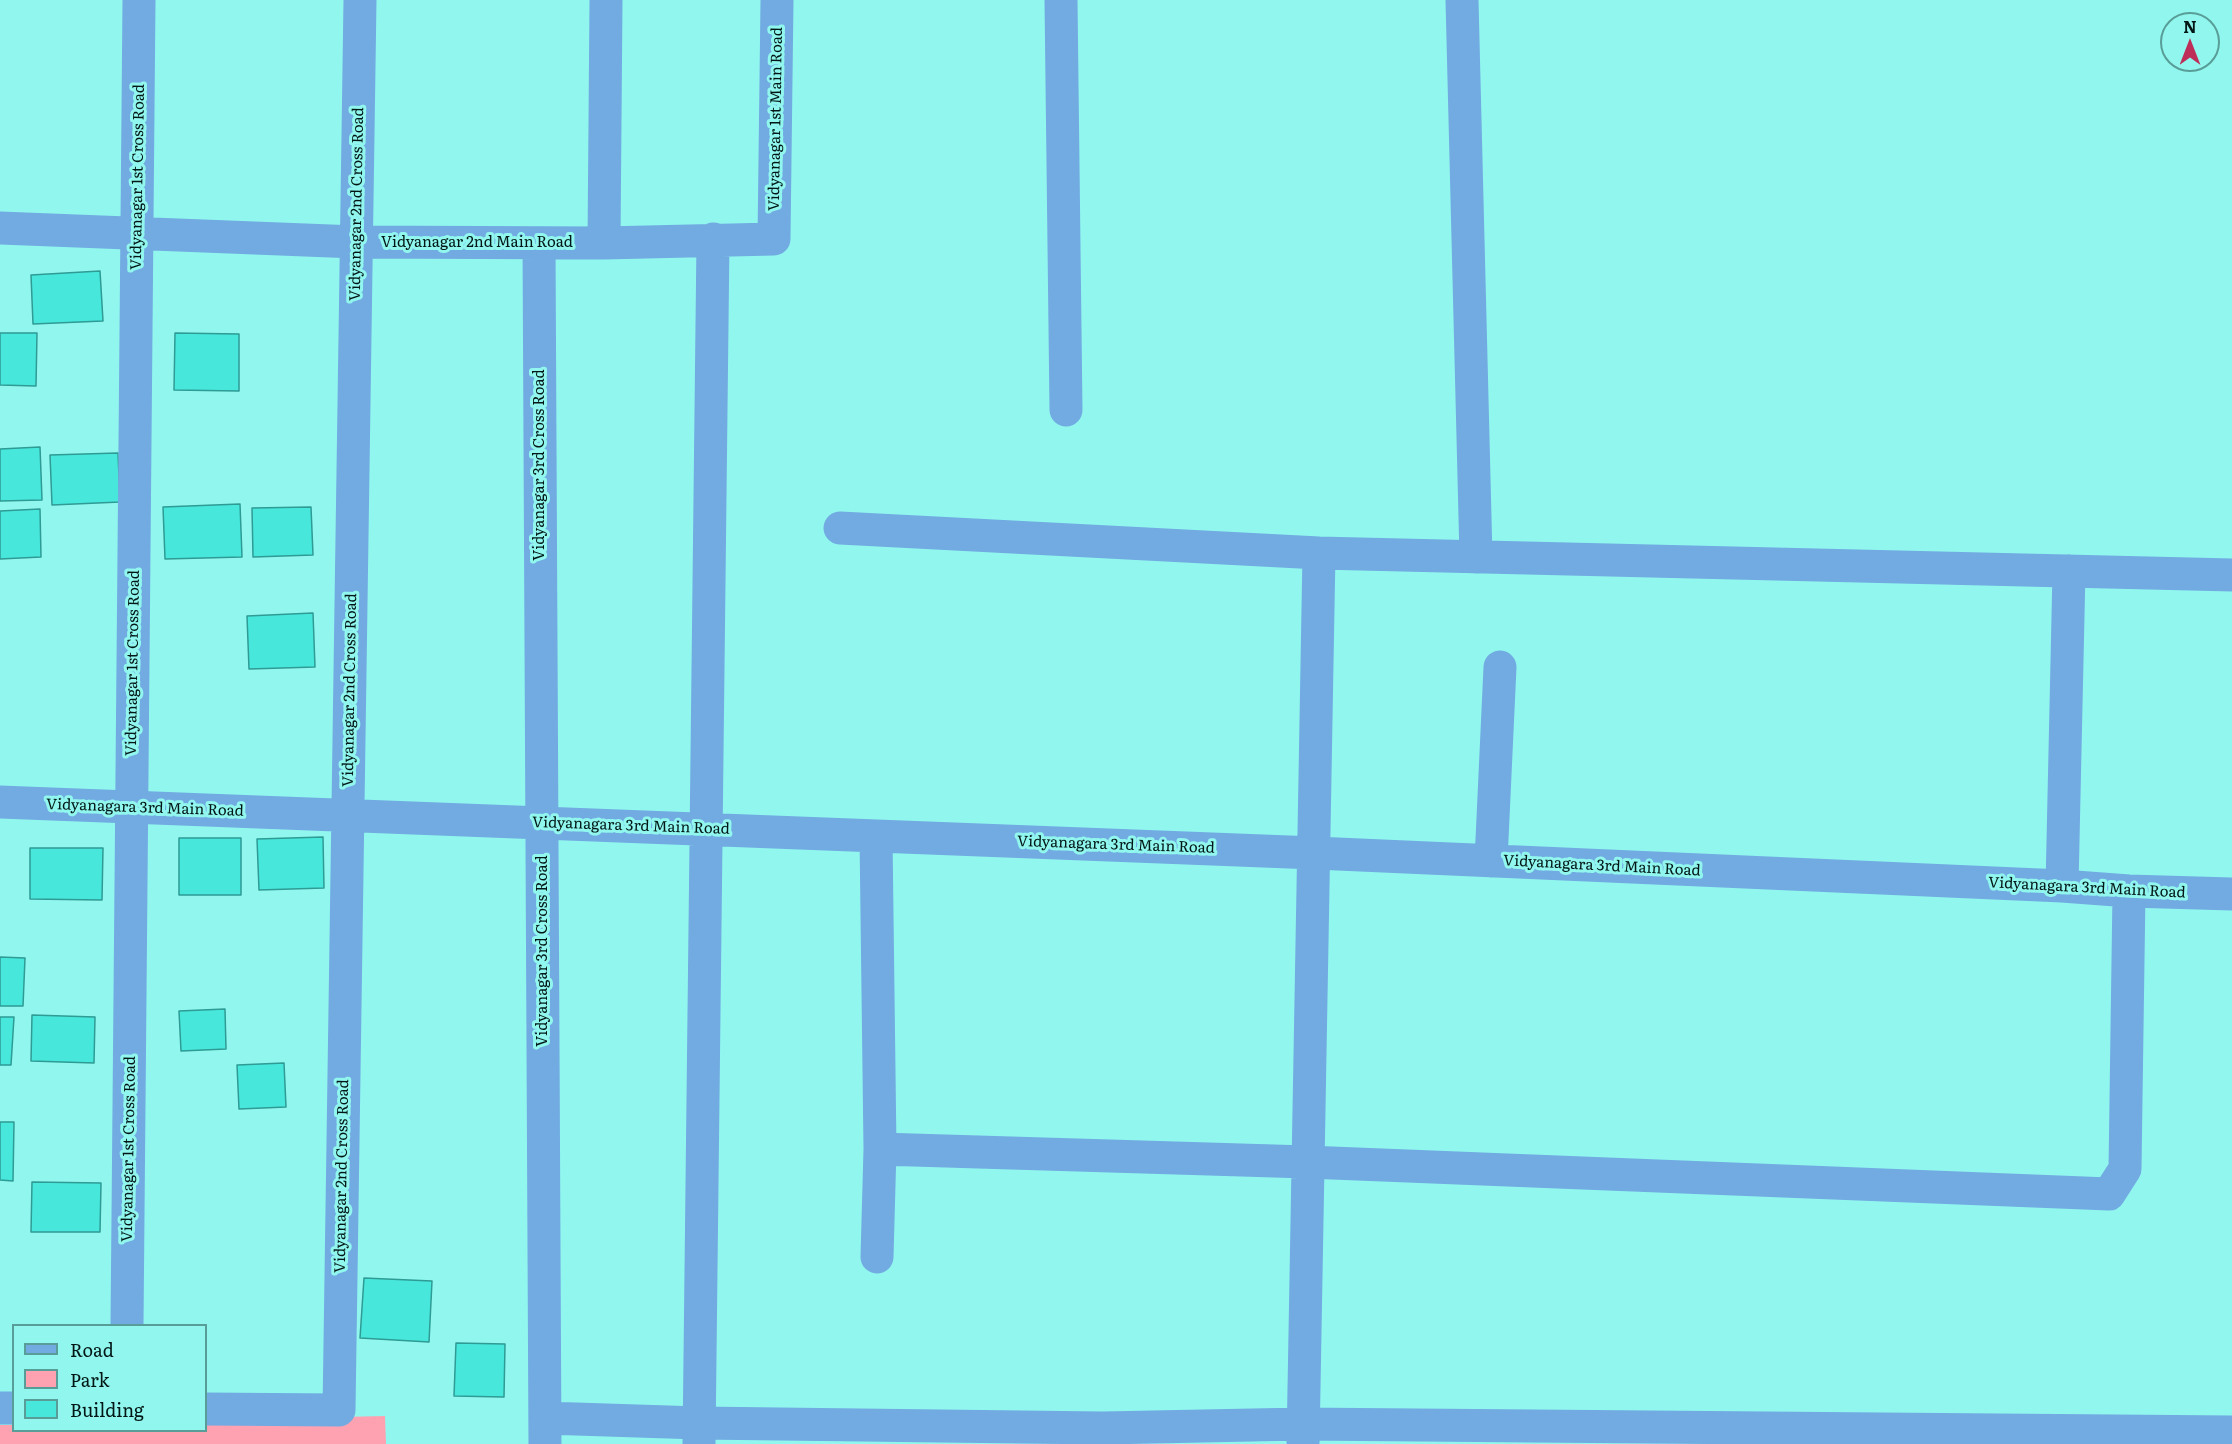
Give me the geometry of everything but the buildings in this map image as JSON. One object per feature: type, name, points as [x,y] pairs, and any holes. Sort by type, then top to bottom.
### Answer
[{"type":"street","name":"Vidyanagar 1st Cross Road","points":[[127,1324],[139,0]]},
{"type":"street","name":"Vidyanagar 2nd Cross Road","points":[[207,1409],[339,1410],[360,0]]},
{"type":"street","points":[[604,243],[606,0]]},
{"type":"street","name":"Vidyanagar 1st Main Road","points":[[774,238],[777,0]]},
{"type":"street","points":[[1060,0],[1066,410]]},
{"type":"street","points":[[1462,0],[1476,557]]},
{"type":"street","name":"Vidyanagar 2nd Main Road","points":[[0,228],[356,242],[604,243],[774,238]]},
{"type":"street","points":[[699,1434],[713,239]]},
{"type":"street","name":"Vidyanagar 3rd Cross Road","points":[[539,243],[545,1431]]},
{"type":"street","points":[[840,528],[1319,553],[2232,575]]},
{"type":"street","points":[[1303,1434],[1319,553]]},
{"type":"street","points":[[2062,886],[2070,571]]},
{"type":"street","points":[[1491,861],[1500,667]]},
{"type":"street","name":"Vidyanagara 3rd Main Road","points":[[0,802],[1315,853],[2232,894]]},
{"type":"street","points":[[876,836],[880,1149],[877,1257]]},
{"type":"street","points":[[880,1149],[1307,1162],[2109,1194],[2125,1169],[2129,891]]},
{"type":"street","points":[[545,1431],[1103,1436],[2232,1432]]},
{"type":"green space","points":[[385,1416],[386,1444],[0,1444],[0,1425],[12,1425],[12,1432],[207,1432],[207,1420]]}]
